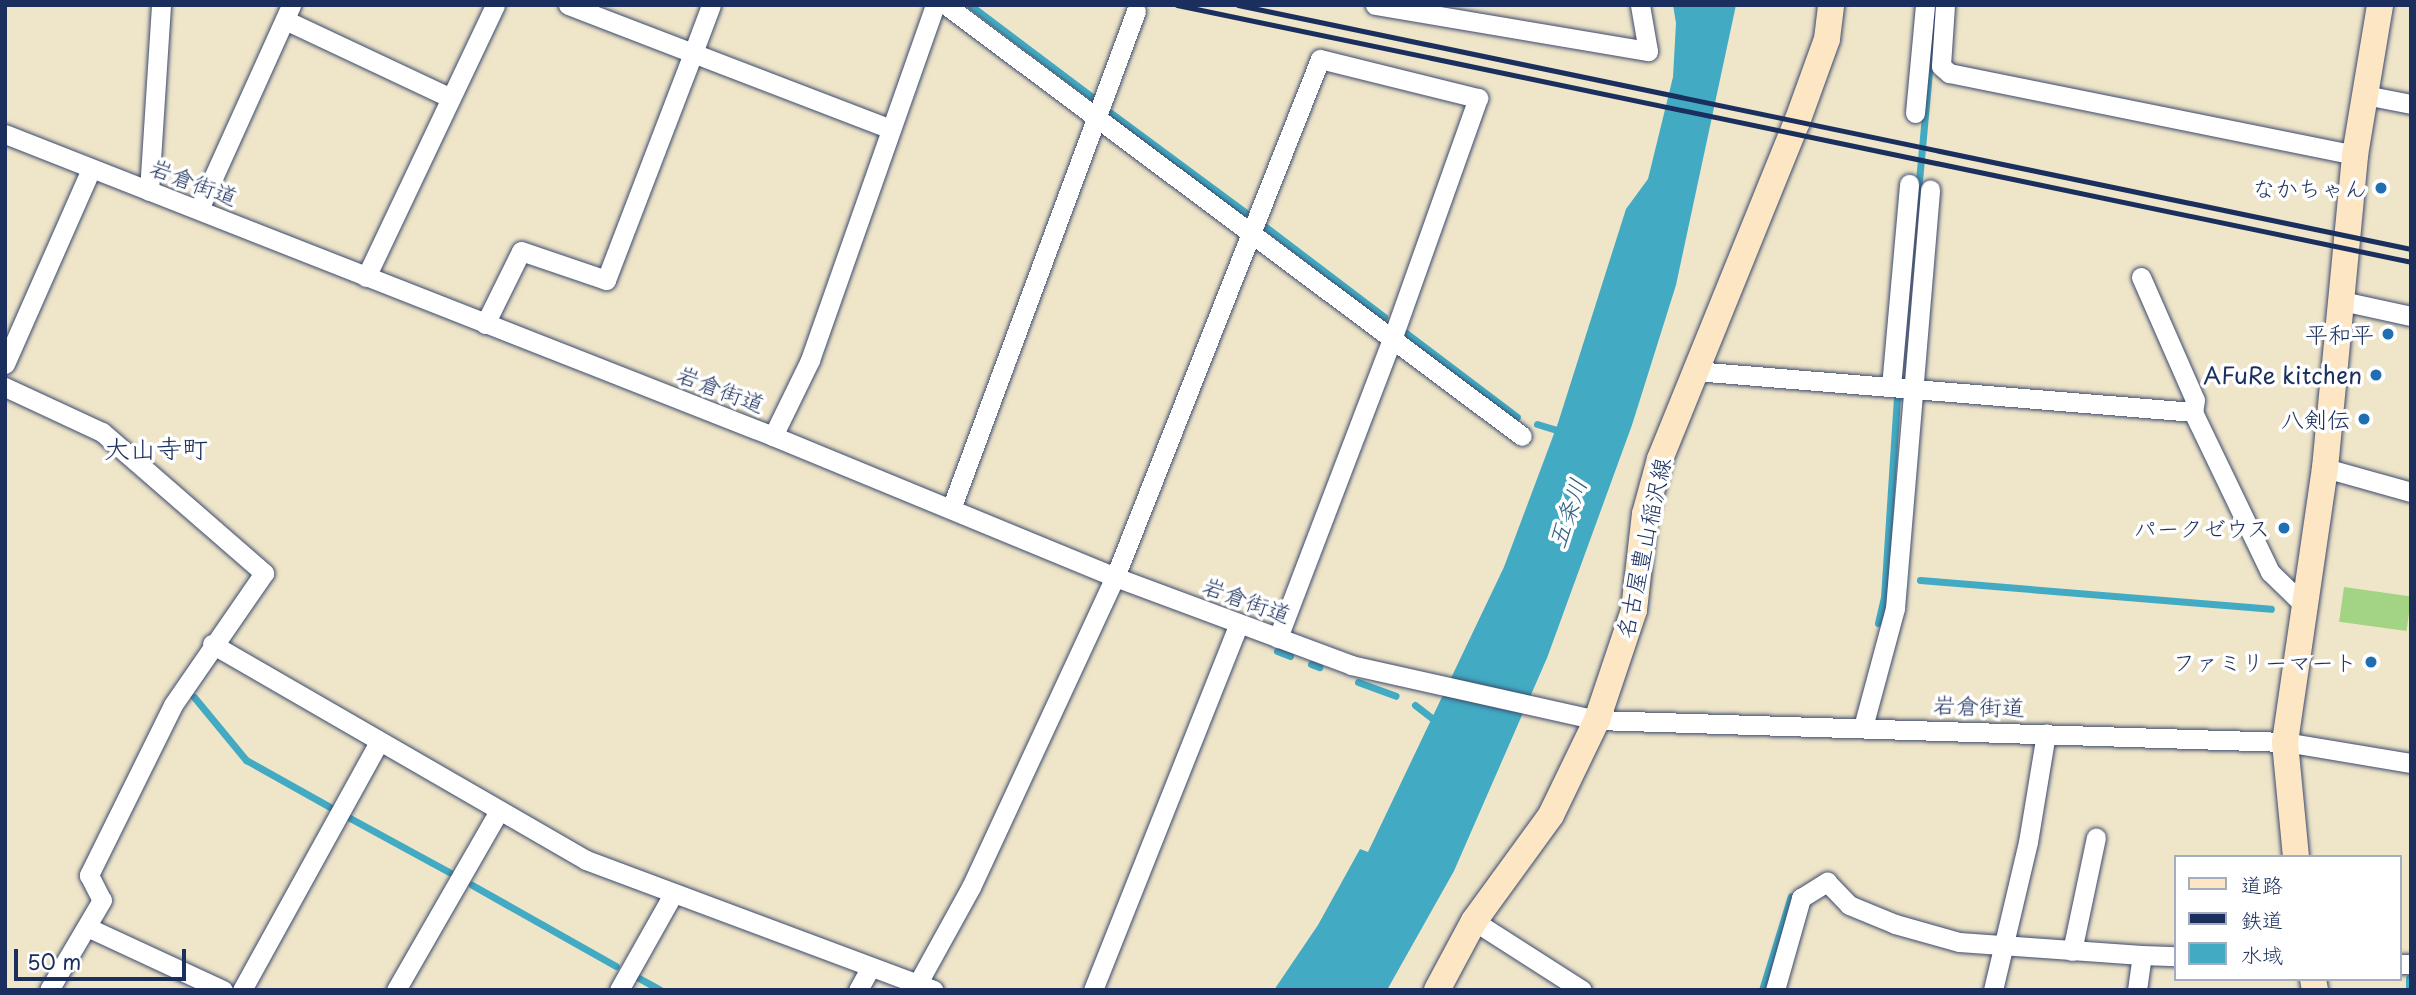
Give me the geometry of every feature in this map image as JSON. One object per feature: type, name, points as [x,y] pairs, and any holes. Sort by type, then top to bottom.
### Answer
[{"type":"main road","name":"名古屋豊山稲沢線","points":[[1437,990],[1474,921],[1551,814],[1597,720],[1634,610],[1645,514],[1660,459],[1797,122],[1827,39],[1831,5]]},
{"type":"main road","points":[[2296,855],[2286,742],[2325,468],[2355,155],[2380,5]]},
{"type":"street","points":[[149,191],[161,5]]},
{"type":"street","points":[[366,277],[495,5]]},
{"type":"street","points":[[568,5],[888,128]]},
{"type":"street","points":[[485,324],[521,251],[606,280],[711,5]]},
{"type":"street","points":[[773,436],[810,360],[888,128],[935,5]]},
{"type":"street","points":[[946,5],[1522,436]]},
{"type":"street","points":[[1375,5],[1648,51],[1640,5]]},
{"type":"street","points":[[1915,113],[1925,5]]},
{"type":"street","points":[[1945,5],[1941,66],[1949,73],[2355,155]]},
{"type":"street","points":[[951,509],[1136,11]]},
{"type":"street","points":[[199,209],[288,13],[451,98]]},
{"type":"street","points":[[212,645],[586,860],[926,987],[1115,577],[1320,59],[1478,98],[1392,340],[1278,638]]},
{"type":"street","points":[[2364,95],[2411,104]]},
{"type":"street","name":"岩倉街道","points":[[5,134],[773,436],[1115,577],[1351,665],[1597,720],[2286,742],[2411,763]]},
{"type":"street","points":[[8,358],[92,169]]},
{"type":"street","points":[[1891,387],[1909,184]]},
{"type":"street","points":[[1863,727],[1895,608],[1930,189]]},
{"type":"street","points":[[2141,277],[2195,400],[2193,412],[2270,572],[2307,608]]},
{"type":"street","points":[[2342,301],[2411,316]]},
{"type":"street","points":[[1695,371],[2193,412]]},
{"type":"street","points":[[5,387],[102,432],[257,562],[264,573],[173,705],[89,875],[102,900],[49,990]]},
{"type":"street","points":[[2325,468],[2411,492]]},
{"type":"street","points":[[1093,990],[1239,624]]},
{"type":"street","points":[[1993,990],[2028,842],[2046,733]]},
{"type":"street","points":[[242,990],[379,742]]},
{"type":"street","points":[[396,990],[499,811]]},
{"type":"street","points":[[2072,951],[2096,837]]},
{"type":"street","points":[[1775,990],[1801,898],[1827,883],[1849,905],[1895,924],[2003,948],[2174,956]]},
{"type":"street","points":[[618,990],[673,894]]},
{"type":"street","points":[[1474,921],[1582,990]]},
{"type":"street","points":[[87,927],[223,990]]},
{"type":"street","points":[[2137,990],[2142,955]]},
{"type":"street","points":[[858,990],[871,967]]},
{"type":"green space","points":[[2344,587],[2411,596],[2406,631],[2339,622]]},
{"type":"water","name":"五条川","points":[[1673,5],[1736,5],[1676,285],[1632,425],[1547,658],[1454,871],[1387,990],[1274,990],[1318,925],[1360,849],[1368,852],[1504,567],[1558,423],[1626,209],[1648,179],[1673,77],[1676,23]]},
{"type":"waterway","points":[[970,5],[1092,97]]},
{"type":"waterway","points":[[1917,203],[1935,5]]},
{"type":"waterway","points":[[1111,113],[1245,212]]},
{"type":"waterway","points":[[1263,225],[1384,317]]},
{"type":"waterway","points":[[1406,333],[1517,417]]},
{"type":"waterway","points":[[1878,623],[1884,598],[1897,399]]},
{"type":"waterway","points":[[1537,424],[1563,432]]},
{"type":"waterway","points":[[1920,580],[2271,609]]},
{"type":"waterway","points":[[1277,651],[1290,656]]},
{"type":"waterway","points":[[1311,664],[1319,667]]},
{"type":"waterway","points":[[1358,682],[1396,696]]},
{"type":"waterway","points":[[194,697],[246,760],[330,807]]},
{"type":"waterway","points":[[1415,705],[1439,724]]},
{"type":"waterway","points":[[348,817],[449,872]]},
{"type":"waterway","points":[[472,885],[616,966]]},
{"type":"waterway","points":[[1762,990],[1791,896]]},
{"type":"waterway","points":[[637,977],[660,990]]},
{"type":"waterway","points":[[2409,978],[2409,990]]},
{"type":"railway","points":[[1177,5],[2411,262]]},
{"type":"railway","points":[[1238,5],[2411,249]]},
{"type":"place","name":"なかちゃん","points":[[2381,188]]},
{"type":"place","name":"平和平","points":[[2388,334]]},
{"type":"place","name":"AFuRe kitchen","points":[[2376,375]]},
{"type":"place","name":"八剣伝","points":[[2364,419]]},
{"type":"place","name":"パークゼウス","points":[[2284,528]]},
{"type":"place","name":"ファミリーマート","points":[[2371,662]]},
{"type":"district","name":"大山寺町","points":[[156,448]]}]
